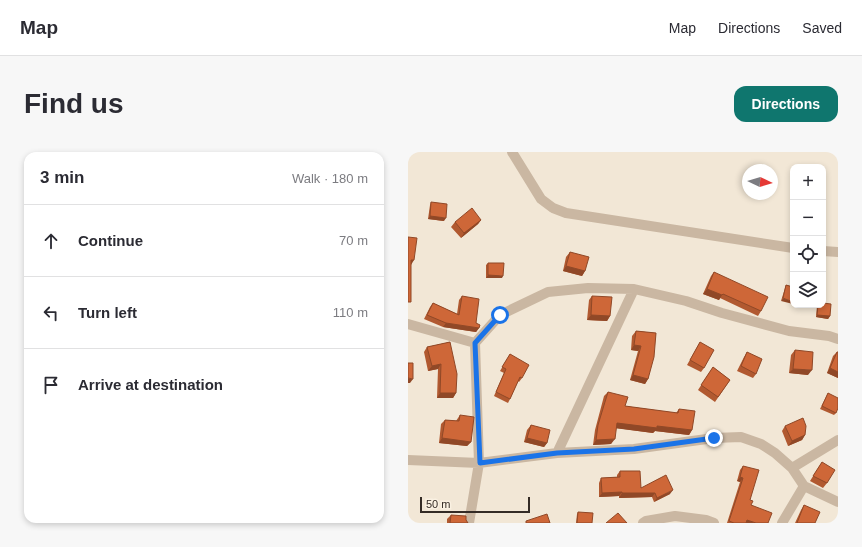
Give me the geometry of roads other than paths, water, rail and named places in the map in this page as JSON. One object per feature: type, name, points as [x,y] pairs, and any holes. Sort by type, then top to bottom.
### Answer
[{"type":"street","points":[[512,152],[541,199],[553,208],[566,213],[790,248]]},
{"type":"street","points":[[826,251],[838,252]]},
{"type":"street","points":[[469,523],[480,463],[475,343],[500,315],[548,292],[588,288],[634,289],[686,301],[722,313],[789,331],[829,336],[838,339]]},
{"type":"street","points":[[557,453],[634,289]]},
{"type":"street","points":[[408,324],[475,343]]},
{"type":"street","points":[[408,460],[480,463],[557,453],[634,449],[714,438],[741,437],[761,444],[775,453],[792,468],[804,486],[838,502]]},
{"type":"street","points":[[792,468],[838,440]]},
{"type":"street","points":[[782,523],[804,486]]},
{"type":"street","points":[[643,523],[646,521],[675,516],[706,520],[714,523]]}]
